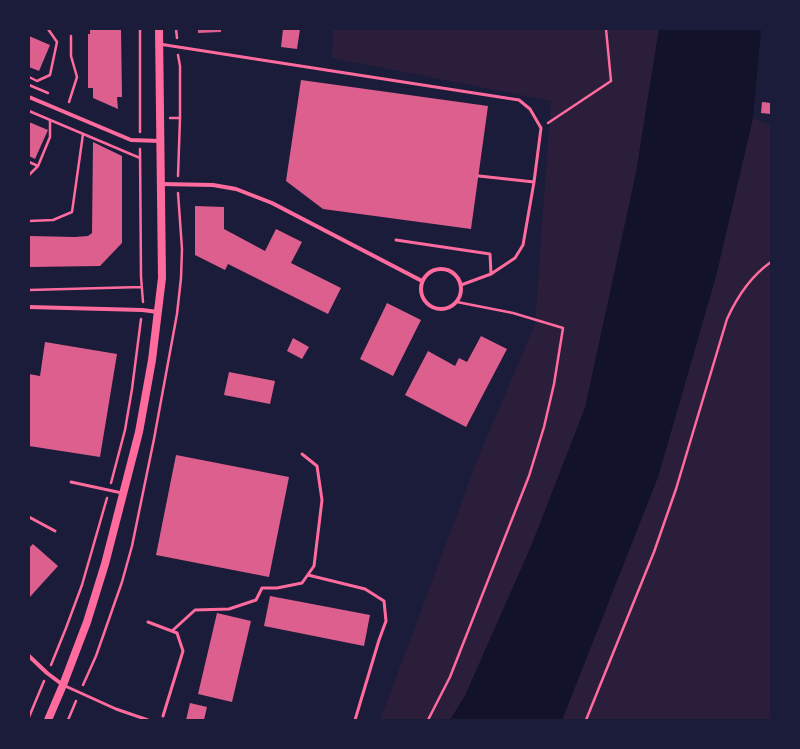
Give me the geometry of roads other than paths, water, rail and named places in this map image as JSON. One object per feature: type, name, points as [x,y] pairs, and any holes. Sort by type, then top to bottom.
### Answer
[{"type":"main road","points":[[48,720],[87,622],[105,564],[139,432],[152,360],[162,278],[159,29]]},
{"type":"street","points":[[29,97],[131,140],[160,141]]},
{"type":"street","points":[[160,184],[213,185],[236,189],[265,201],[422,281]]},
{"type":"street","points":[[443,268],[454,272],[462,286],[458,302],[447,308],[441,309],[427,304],[420,289],[422,281],[427,274],[436,269],[443,268]]},
{"type":"street","points":[[29,307],[142,310],[159,312]]},
{"type":"street","points":[[29,656],[47,673],[63,685]]},
{"type":"lane","points":[[159,44],[519,100],[530,109],[541,128],[534,182],[523,245],[515,258],[491,274],[462,286]]},
{"type":"lane","points":[[478,176],[534,182]]},
{"type":"lane","points":[[396,240],[490,254],[491,274]]},
{"type":"lane","points":[[172,631],[195,610],[229,609],[256,600],[262,588],[277,588],[302,584],[314,566],[322,500],[317,466],[302,454]]},
{"type":"lane","points":[[71,482],[124,493]]},
{"type":"lane","points":[[29,516],[55,532]]},
{"type":"lane","points":[[308,575],[365,589],[384,601],[386,621],[378,640],[355,720]]},
{"type":"lane","points":[[148,622],[177,633],[183,651],[163,716]]},
{"type":"lane","points":[[63,685],[116,709],[148,720]]}]
